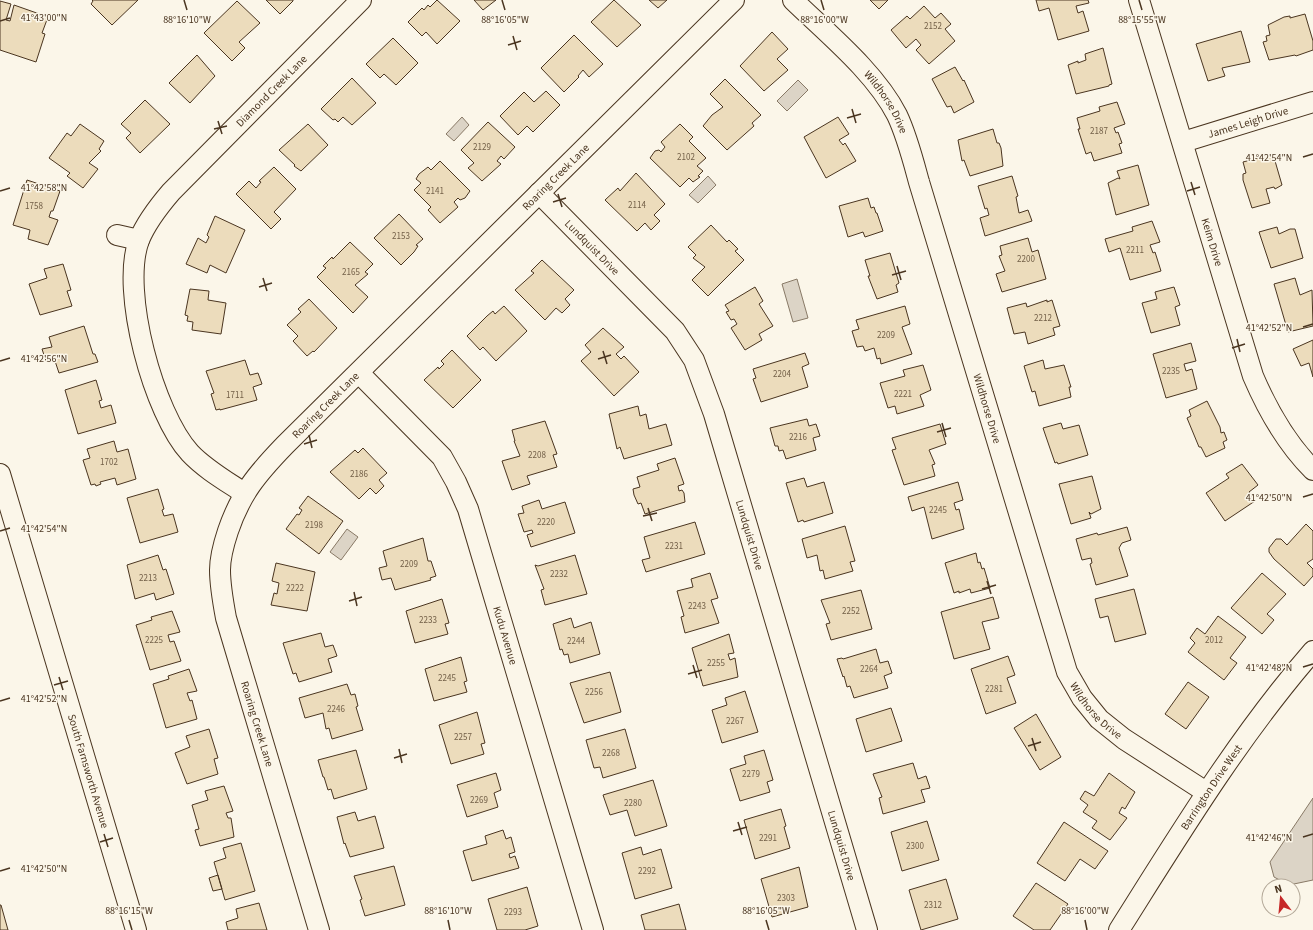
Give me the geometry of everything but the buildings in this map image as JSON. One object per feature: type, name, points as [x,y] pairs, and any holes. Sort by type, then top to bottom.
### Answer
[{"type":"street","name":"Diamond Creek Lane","points":[[244,493],[206,468],[191,453],[179,439],[162,406],[138,320],[134,279],[139,240],[159,206],[170,192],[361,0]]},
{"type":"street","name":"Roaring Creek Lane","points":[[319,930],[235,650],[221,591],[220,568],[224,542],[234,514],[244,493],[260,471],[734,0]]},
{"type":"street","name":"Wildhorse Drive","points":[[793,0],[864,71],[883,94],[897,116],[921,188],[1067,672],[1082,698],[1099,719],[1124,739],[1206,792]]},
{"type":"street","name":"Keim Drive","points":[[1139,0],[1183,142],[1224,286],[1253,376],[1266,406],[1285,436],[1301,458],[1313,470]]},
{"type":"street","name":"James Leigh Drive","points":[[1183,142],[1313,102]]},
{"type":"street","name":"Lundquist Drive","points":[[539,194],[675,330],[694,360],[714,414],[867,930]]},
{"type":"street","points":[[117,235],[139,240]]},
{"type":"street","name":"Kudu Avenue","points":[[359,373],[442,457],[456,482],[470,517],[593,930]]},
{"type":"street","name":"South Farnsworth Avenue","points":[[0,474],[136,930]]},
{"type":"street","name":"Barrington Drive West","points":[[1119,930],[1206,792],[1281,691],[1313,651]]},
{"type":"shaded area","points":[[798,80],[808,90],[787,111],[777,101]]},
{"type":"shaded area","points":[[462,117],[469,125],[454,141],[446,134]]},
{"type":"shaded area","points":[[708,176],[716,185],[698,203],[689,195]]},
{"type":"shaded area","points":[[797,279],[808,318],[793,322],[782,284]]},
{"type":"shaded area","points":[[347,529],[358,537],[341,560],[330,552]]},
{"type":"shaded area","points":[[1313,798],[1313,880],[1301,882],[1301,878],[1276,878],[1274,877],[1270,862]]}]
